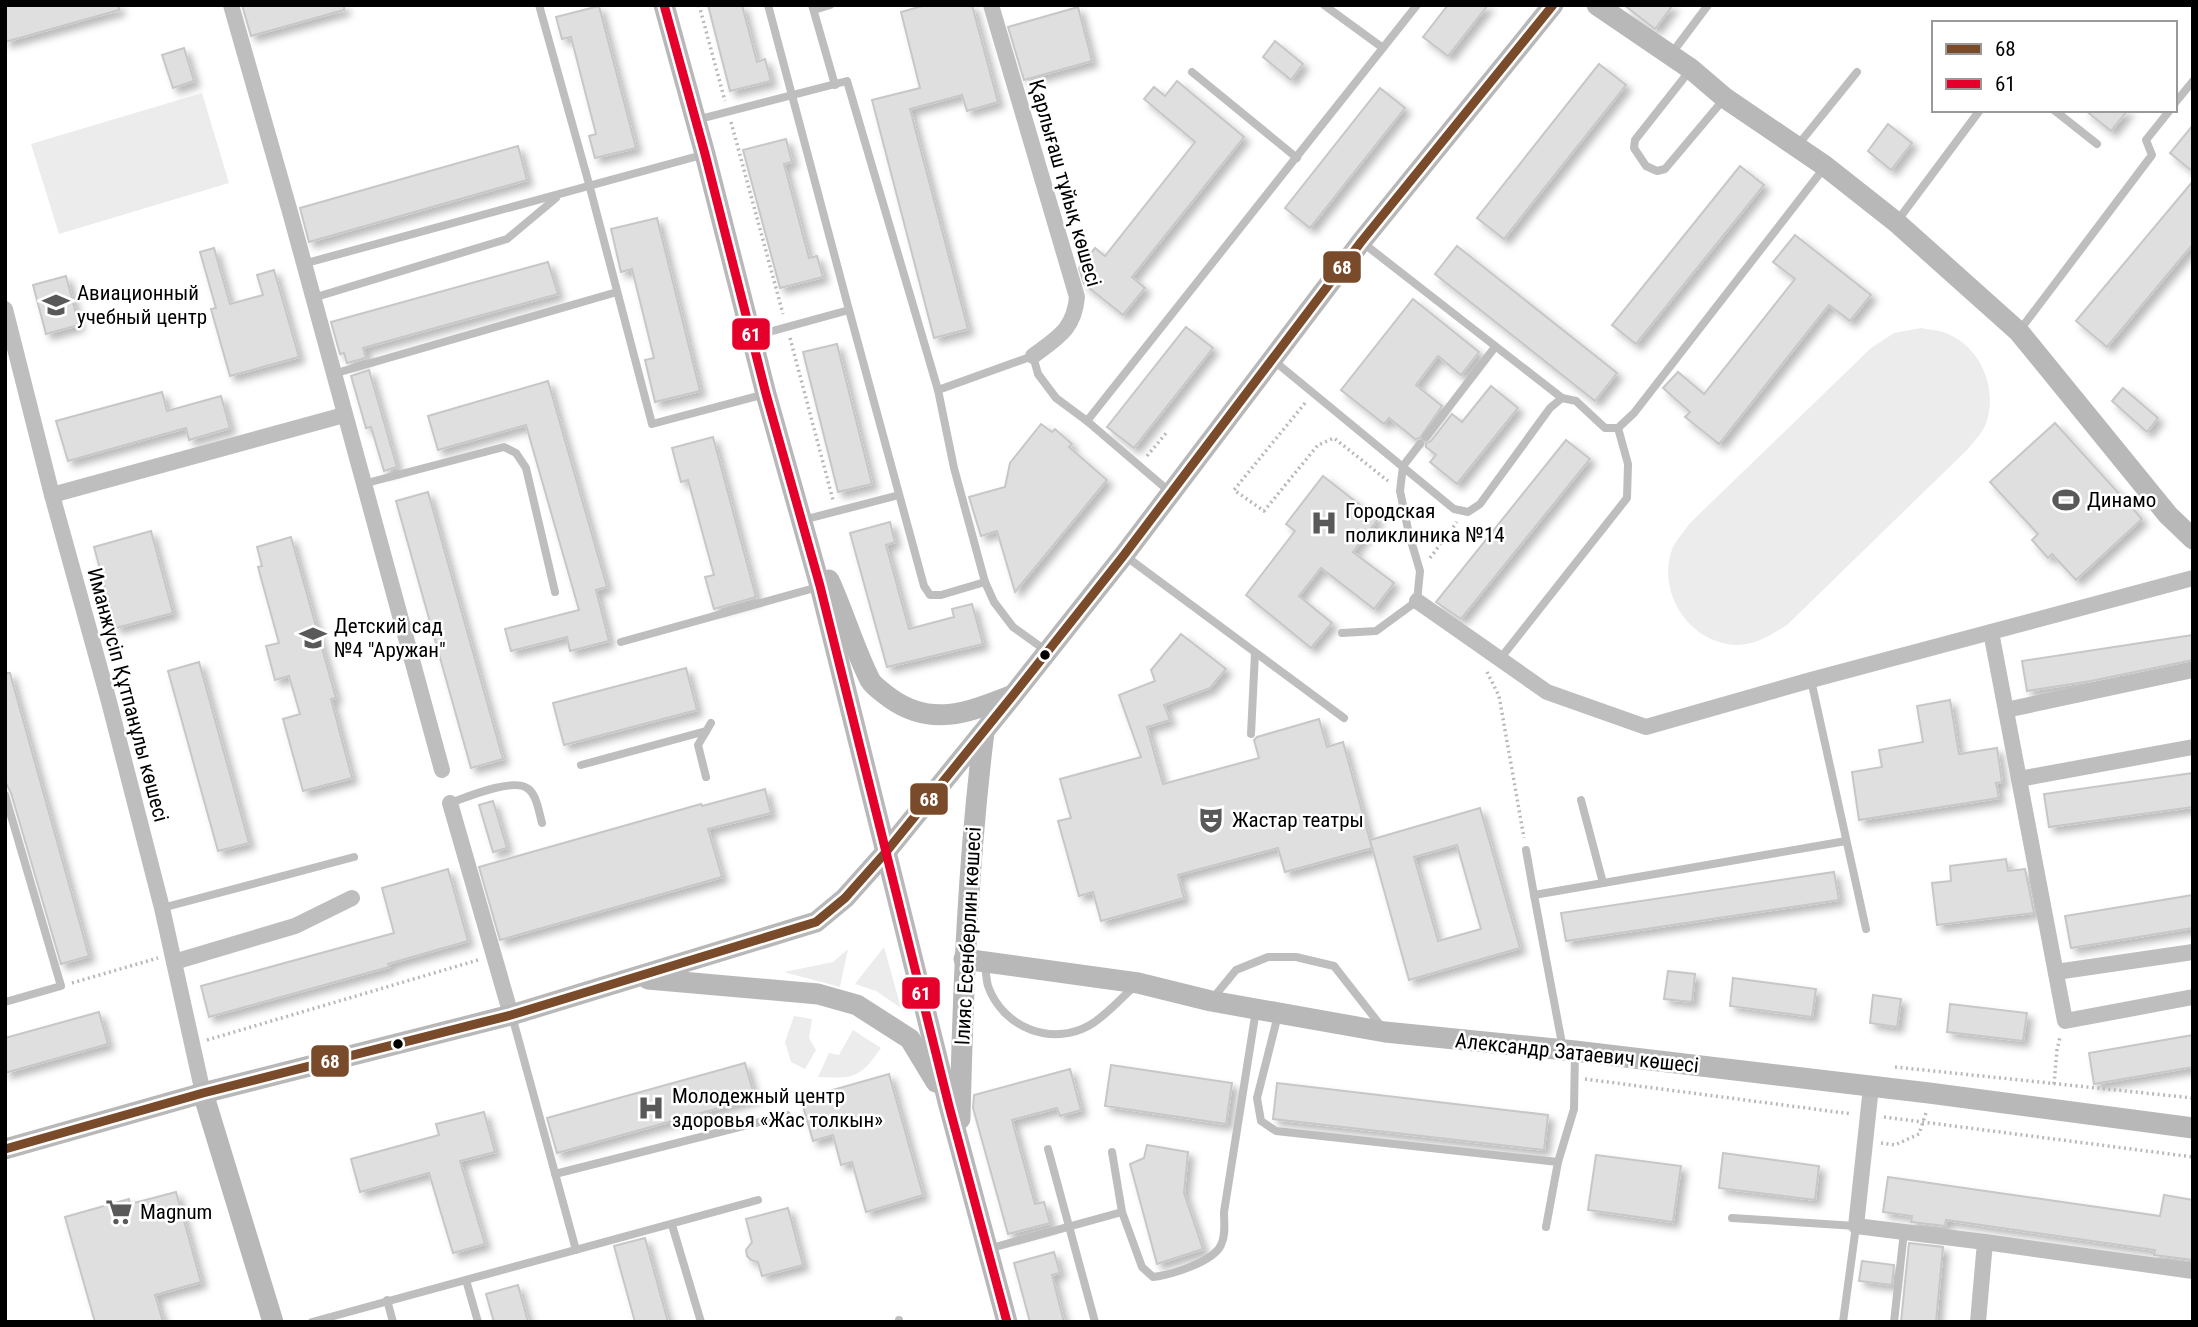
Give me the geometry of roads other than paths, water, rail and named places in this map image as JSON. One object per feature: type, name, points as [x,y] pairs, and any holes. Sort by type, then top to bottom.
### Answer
[{"type":"main road","points":[[664,5],[766,394],[820,586],[949,1106],[1007,1322]]},
{"type":"main road","points":[[5,1149],[203,1093],[511,1015],[816,922],[845,898],[886,852],[984,732],[1124,555],[1361,242],[1553,5]]},
{"type":"main road","points":[[1601,9],[1691,69],[1725,98],[1825,166],[1896,222],[2019,332],[2168,515],[2193,539]]},
{"type":"main road","points":[[804,526],[872,683],[905,708],[928,716],[973,710],[1014,694]]},
{"type":"main road","name":"Ілияс Есенберлин көшесі","points":[[959,1142],[974,960],[971,848],[984,732]]},
{"type":"main road","name":"Александр Затаевич көшесі","points":[[974,960],[1138,984],[1211,1001],[1385,1032],[1929,1093],[2193,1128]]},
{"type":"main road","points":[[635,978],[818,994],[857,1004],[910,1039],[949,1106]]},
{"type":"main road","points":[[203,1093],[273,1322]]},
{"type":"street","points":[[231,5],[442,770]]},
{"type":"street","name":"Қарлығаш тұйық көшесі","points":[[992,5],[1077,297],[1076,313],[1066,331],[1032,356]]},
{"type":"street","name":"Иманжүсіп Құтпанұлы көшесі","points":[[5,309],[162,908],[168,964],[203,1093]]},
{"type":"street","points":[[52,495],[344,415]]},
{"type":"street","points":[[1417,601],[1547,692],[1646,727],[2193,578]]},
{"type":"street","points":[[1991,632],[2065,1021],[2193,997]]},
{"type":"street","points":[[2006,710],[2193,670]]},
{"type":"street","points":[[2019,779],[2193,747]]},
{"type":"street","points":[[450,803],[511,1015]]},
{"type":"street","points":[[168,964],[295,926],[352,898]]},
{"type":"street","points":[[2056,972],[2193,953]]},
{"type":"street","points":[[1871,1087],[1856,1226],[2193,1272]]},
{"type":"street","points":[[1978,1322],[1985,1242]]},
{"type":"lane","points":[[539,5],[652,424],[766,394]]},
{"type":"lane","points":[[768,5],[924,586],[930,595],[941,595],[985,582]]},
{"type":"lane","points":[[830,5],[813,7],[835,85]]},
{"type":"lane","points":[[1324,5],[1383,48]]},
{"type":"lane","points":[[1087,421],[1417,5]]},
{"type":"lane","points":[[1669,56],[1708,5]]},
{"type":"lane","points":[[1691,69],[1635,140],[1634,148],[1646,166],[1657,171],[1665,169],[1725,98]]},
{"type":"lane","points":[[1192,72],[1297,158]]},
{"type":"lane","points":[[1796,148],[1857,72]]},
{"type":"lane","points":[[696,120],[847,81],[938,390],[954,468],[985,582],[994,602],[1013,627],[1048,652]]},
{"type":"lane","points":[[2177,101],[2193,81]]},
{"type":"lane","points":[[1896,222],[1978,112]]},
{"type":"lane","points":[[2057,112],[2097,144]]},
{"type":"lane","points":[[2019,332],[2152,155],[2146,140],[2168,112]]},
{"type":"lane","points":[[303,264],[705,154]]},
{"type":"lane","points":[[1361,242],[1563,398],[1576,401],[1605,428],[1618,428],[1634,413],[1825,166]]},
{"type":"lane","points":[[313,298],[507,239],[559,195]]},
{"type":"lane","points":[[333,374],[617,292]]},
{"type":"lane","points":[[751,337],[849,310]]},
{"type":"lane","points":[[1342,633],[1376,631],[1417,601],[1420,570],[1400,491],[1403,466],[1495,347]]},
{"type":"lane","points":[[938,390],[1032,356],[1038,374],[1055,398],[1087,421],[1170,492]]},
{"type":"lane","points":[[1272,359],[1454,509],[1468,512],[1480,505],[1550,408],[1563,398]]},
{"type":"lane","points":[[1500,659],[1627,498],[1628,464],[1618,428]]},
{"type":"lane","points":[[363,484],[503,447],[516,453],[526,468],[555,592]]},
{"type":"lane","points":[[804,526],[836,512],[899,495]]},
{"type":"lane","points":[[1124,555],[1344,718]]},
{"type":"lane","points":[[621,642],[820,586]]},
{"type":"lane","points":[[1251,734],[1255,653]]},
{"type":"lane","points":[[1811,680],[1866,929]]},
{"type":"lane","points":[[580,765],[708,727],[698,745],[706,777]]},
{"type":"lane","points":[[450,803],[500,787],[524,786],[530,790],[536,801],[542,824]]},
{"type":"lane","points":[[5,795],[61,986],[5,1002]]},
{"type":"lane","points":[[1581,800],[1603,883]]},
{"type":"lane","points":[[1534,895],[1846,841]]},
{"type":"lane","points":[[1526,850],[1569,1051],[1574,1109],[1558,1162],[1546,1227]]},
{"type":"lane","points":[[162,908],[354,857]]},
{"type":"lane","points":[[1211,1001],[1236,970],[1268,957],[1307,959],[1334,966],[1385,1032]]},
{"type":"lane","points":[[974,960],[1002,1008],[1017,1025],[1035,1032],[1067,1035],[1092,1024],[1138,984]]},
{"type":"lane","points":[[1112,1152],[1122,1212],[1142,1267],[1153,1277],[1170,1275],[1211,1256],[1220,1248],[1224,1238],[1224,1212],[1256,1008]]},
{"type":"lane","points":[[1279,1013],[1257,1098],[1261,1121],[1276,1131],[1558,1162]]},
{"type":"lane","points":[[511,1015],[576,1250]]},
{"type":"lane","points":[[555,1174],[787,1115]]},
{"type":"lane","points":[[1048,1149],[1095,1322]]},
{"type":"lane","points":[[312,1322],[758,1200]]},
{"type":"lane","points":[[988,1249],[1122,1212]]},
{"type":"lane","points":[[1732,1218],[1856,1226],[1843,1322]]},
{"type":"lane","points":[[671,1225],[701,1322]]},
{"type":"lane","points":[[1894,1322],[1904,1232]]},
{"type":"lane","points":[[466,1280],[478,1322]]},
{"type":"lane","points":[[387,1300],[393,1322]]},
{"type":"place","name":"Авиационный учебный центр","points":[[56,305]]},
{"type":"place","name":"Динамо","points":[[2066,500]]},
{"type":"place","name":"Городская поликлиника №14","points":[[1324,523]]},
{"type":"place","name":"Детский сад №4 \"Аружан\"","points":[[313,638]]},
{"type":"place","name":"Жастар театры","points":[[1211,820]]},
{"type":"place","name":"Молодежный центр здоровья «Жас толкын»","points":[[651,1108]]},
{"type":"place","name":"Magnum","points":[[119,1212]]}]
